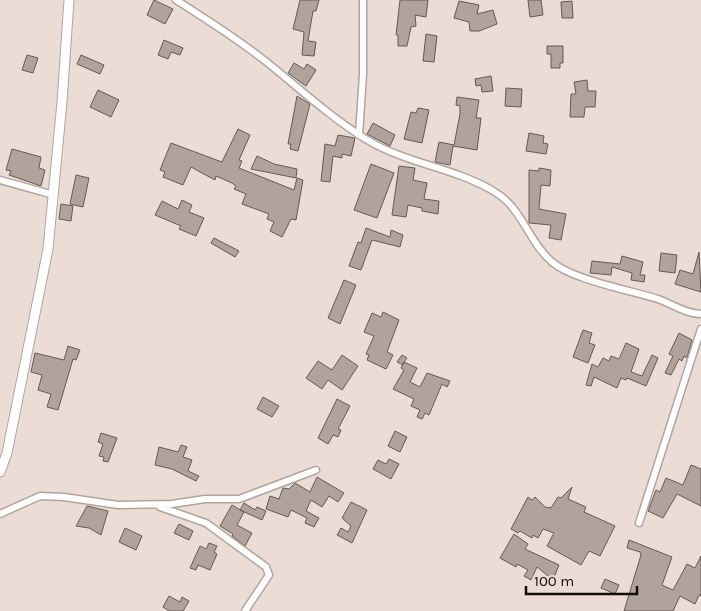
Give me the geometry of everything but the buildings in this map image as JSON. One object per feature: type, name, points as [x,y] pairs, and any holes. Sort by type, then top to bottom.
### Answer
[{"type":"main road","points":[[0,472],[7,453],[40,297],[54,195],[69,0]]},
{"type":"street","points":[[176,0],[226,32],[359,134],[391,152],[446,169],[494,191],[515,209],[528,232],[542,250],[563,270],[701,314]]},
{"type":"street","points":[[359,134],[363,74],[363,0]]},
{"type":"street","points":[[0,180],[54,195]]},
{"type":"street","points":[[638,523],[701,329]]},
{"type":"street","points":[[0,514],[40,496],[64,497],[118,505],[156,505],[248,497],[316,470]]},
{"type":"street","points":[[156,505],[206,523],[266,567],[270,575],[245,611]]}]
